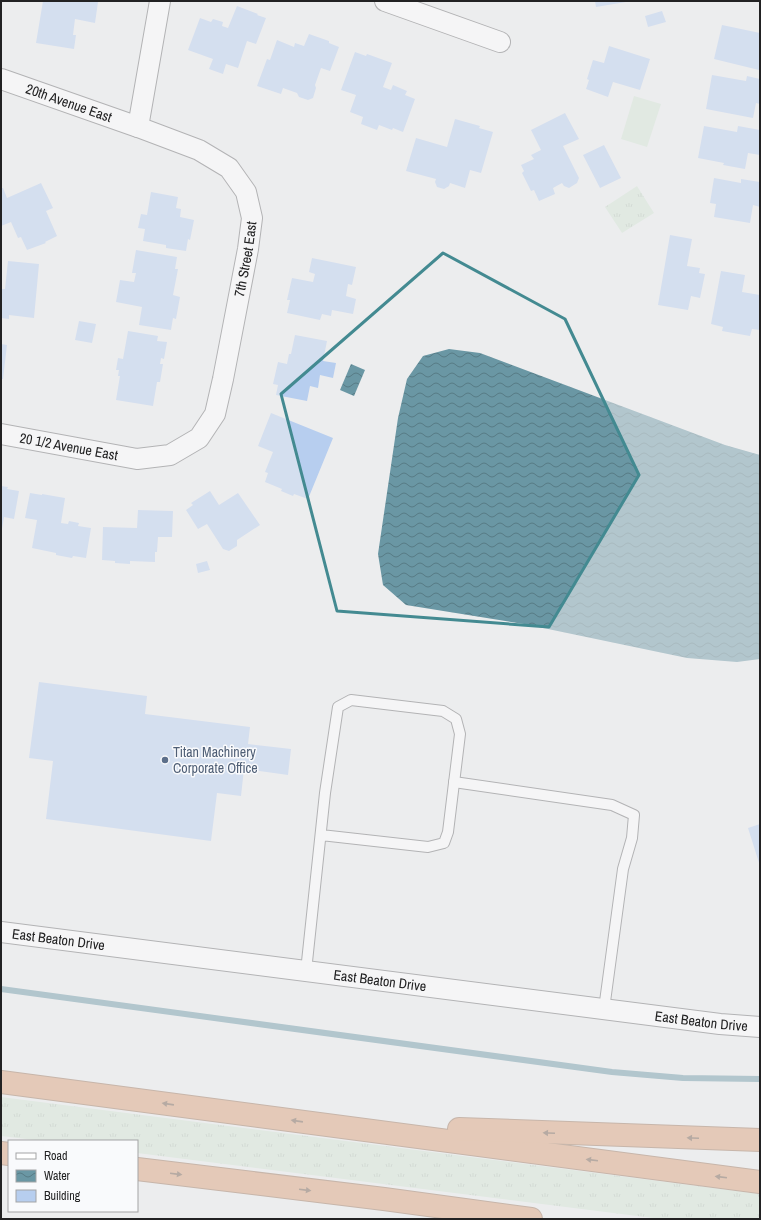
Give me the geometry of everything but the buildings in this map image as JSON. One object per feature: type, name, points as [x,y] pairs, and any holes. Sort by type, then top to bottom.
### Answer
[{"type":"highway","points":[[1,1082],[760,1182]]},
{"type":"highway","points":[[327,1125],[760,1140]]},
{"type":"highway","points":[[138,1169],[384,1199],[530,1219]]},
{"type":"highway","points":[[384,1199],[476,1219]]},
{"type":"street","points":[[138,127],[160,1]]},
{"type":"street","points":[[385,1],[500,42]]},
{"type":"street","name":"20th Avenue East","points":[[1,78],[138,127]]},
{"type":"street","name":"7th Street East","points":[[137,459],[170,455],[199,438],[215,414],[248,249],[252,218],[246,192],[229,168],[199,150],[138,127]]},
{"type":"street","name":"20 1/2 Avenue East","points":[[1,434],[137,459]]},
{"type":"street","name":"East Beaton Drive","points":[[1,932],[720,1024],[760,1027]]},
{"type":"lane","points":[[306,971],[325,792],[338,707],[351,700],[443,711],[456,719],[460,734],[448,832],[444,843],[428,847],[321,835]]},
{"type":"lane","points":[[454,782],[612,805],[634,815],[632,838],[623,870],[604,1009]]},
{"type":"highlighted area","points":[[443,253],[565,319],[639,475],[549,627],[337,611],[281,394]]},
{"type":"green space","points":[[634,96],[661,104],[647,147],[621,139]]},
{"type":"green space","points":[[637,186],[654,213],[622,233],[605,207]]},
{"type":"green space","points":[[1,1097],[760,1194],[760,1219],[661,1219],[138,1153],[138,1140],[35,1140],[1,1136]]},
{"type":"water","points":[[449,349],[480,353],[725,445],[760,455],[760,659],[737,662],[687,658],[524,624],[406,605],[383,585],[378,554],[398,418],[407,379],[423,356]]},
{"type":"water","points":[[351,364],[365,370],[354,396],[340,390]]},
{"type":"waterway","points":[[1,989],[612,1072],[683,1078],[760,1079]]},
{"type":"place","name":"Titan Machinery Corporate Office","points":[[165,760]]}]
